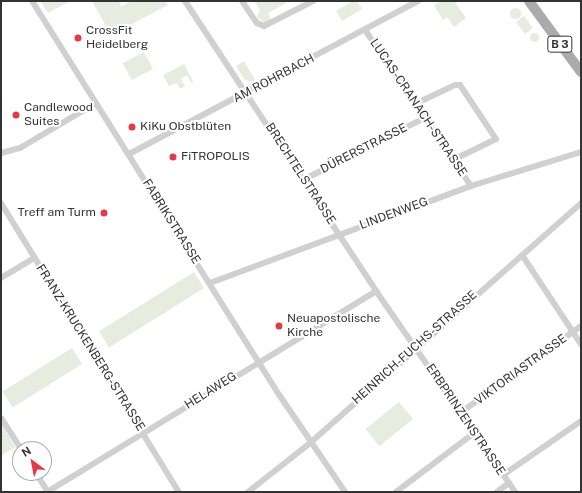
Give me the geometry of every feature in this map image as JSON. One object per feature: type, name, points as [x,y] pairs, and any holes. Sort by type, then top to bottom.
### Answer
[{"type":"main road","name":"B 3","points":[[529,1],[581,70]]},
{"type":"street","name":"FABRIKSTRASSE","points":[[32,1],[310,443],[345,492]]},
{"type":"street","name":"BRECHTELSTRASSE","points":[[185,1],[340,234],[376,291],[416,347]]},
{"type":"street","points":[[242,1],[254,19],[264,26],[314,1]]},
{"type":"street","name":"AM ROHRBACH","points":[[129,154],[247,93],[418,1]]},
{"type":"street","name":"LUCAS-CRANACH-STRASSE","points":[[364,30],[471,186]]},
{"type":"street","points":[[415,104],[455,85],[460,85],[496,139],[453,160]]},
{"type":"street","points":[[1,153],[20,148],[96,103]]},
{"type":"street","name":"DÜRERSTRASSE","points":[[303,180],[424,118]]},
{"type":"street","name":"LINDENWEG","points":[[210,283],[471,186],[581,152]]},
{"type":"street","name":"FRANZ-KRUCKENBERG-STRASSE","points":[[1,203],[179,492]]},
{"type":"street","name":"HEINRICH-FUCHS-STRASSE","points":[[248,492],[310,443],[416,347],[581,203]]},
{"type":"street","points":[[522,254],[581,344]]},
{"type":"street","points":[[1,278],[34,258]]},
{"type":"street","name":"HELAWEG","points":[[48,492],[376,291]]},
{"type":"street","name":"VIKTORIASTRASSE","points":[[460,413],[581,326]]},
{"type":"street","name":"ERBPRINZENSTRASSE","points":[[416,347],[515,492]]},
{"type":"street","points":[[1,418],[16,441]]},
{"type":"street","points":[[503,475],[581,420]]},
{"type":"street","points":[[396,492],[474,433]]},
{"type":"street","points":[[41,481],[48,492]]},
{"type":"street","points":[[498,492],[509,483]]},
{"type":"shaded area","points":[[40,1],[70,1],[48,13]]},
{"type":"shaded area","points":[[92,1],[118,1],[122,6],[131,1],[165,1],[168,5],[111,35]]},
{"type":"shaded area","points":[[254,1],[290,1],[268,13],[271,20],[265,23],[257,17],[260,10]]},
{"type":"shaded area","points":[[353,1],[357,1],[362,9],[342,21],[336,11]]},
{"type":"shaded area","points":[[442,1],[454,1],[466,18],[454,27],[447,17],[443,20],[434,5]]},
{"type":"shaded area","points":[[513,8],[517,8],[519,9],[519,17],[513,18],[510,15],[510,11]]},
{"type":"shaded area","points":[[524,16],[533,28],[525,34],[516,22]]},
{"type":"shaded area","points":[[534,32],[539,37],[534,42],[529,37]]},
{"type":"shaded area","points":[[144,52],[153,69],[132,80],[123,63]]},
{"type":"shaded area","points":[[244,61],[255,80],[252,82],[245,80],[236,66]]},
{"type":"shaded area","points":[[184,64],[193,81],[191,83],[187,75],[181,79],[185,86],[180,89],[177,83],[169,86],[163,75]]},
{"type":"shaded area","points":[[194,272],[204,288],[109,347],[99,331]]},
{"type":"shaded area","points":[[72,348],[82,364],[13,408],[2,391]]},
{"type":"shaded area","points":[[399,402],[413,419],[379,446],[366,429]]},
{"type":"shaded area","points":[[1,424],[12,442],[12,449],[1,456]]},
{"type":"place","name":"CrossFit Heidelberg","points":[[78,38]]},
{"type":"place","name":"Candlewood Suites","points":[[16,115]]},
{"type":"place","name":"KiKu Obstblüten","points":[[132,127]]},
{"type":"place","name":"FiTROPOLIS","points":[[173,157]]},
{"type":"place","name":"Treff am Turm","points":[[104,213]]},
{"type":"place","name":"Neuapostolische Kirche","points":[[279,326]]}]
